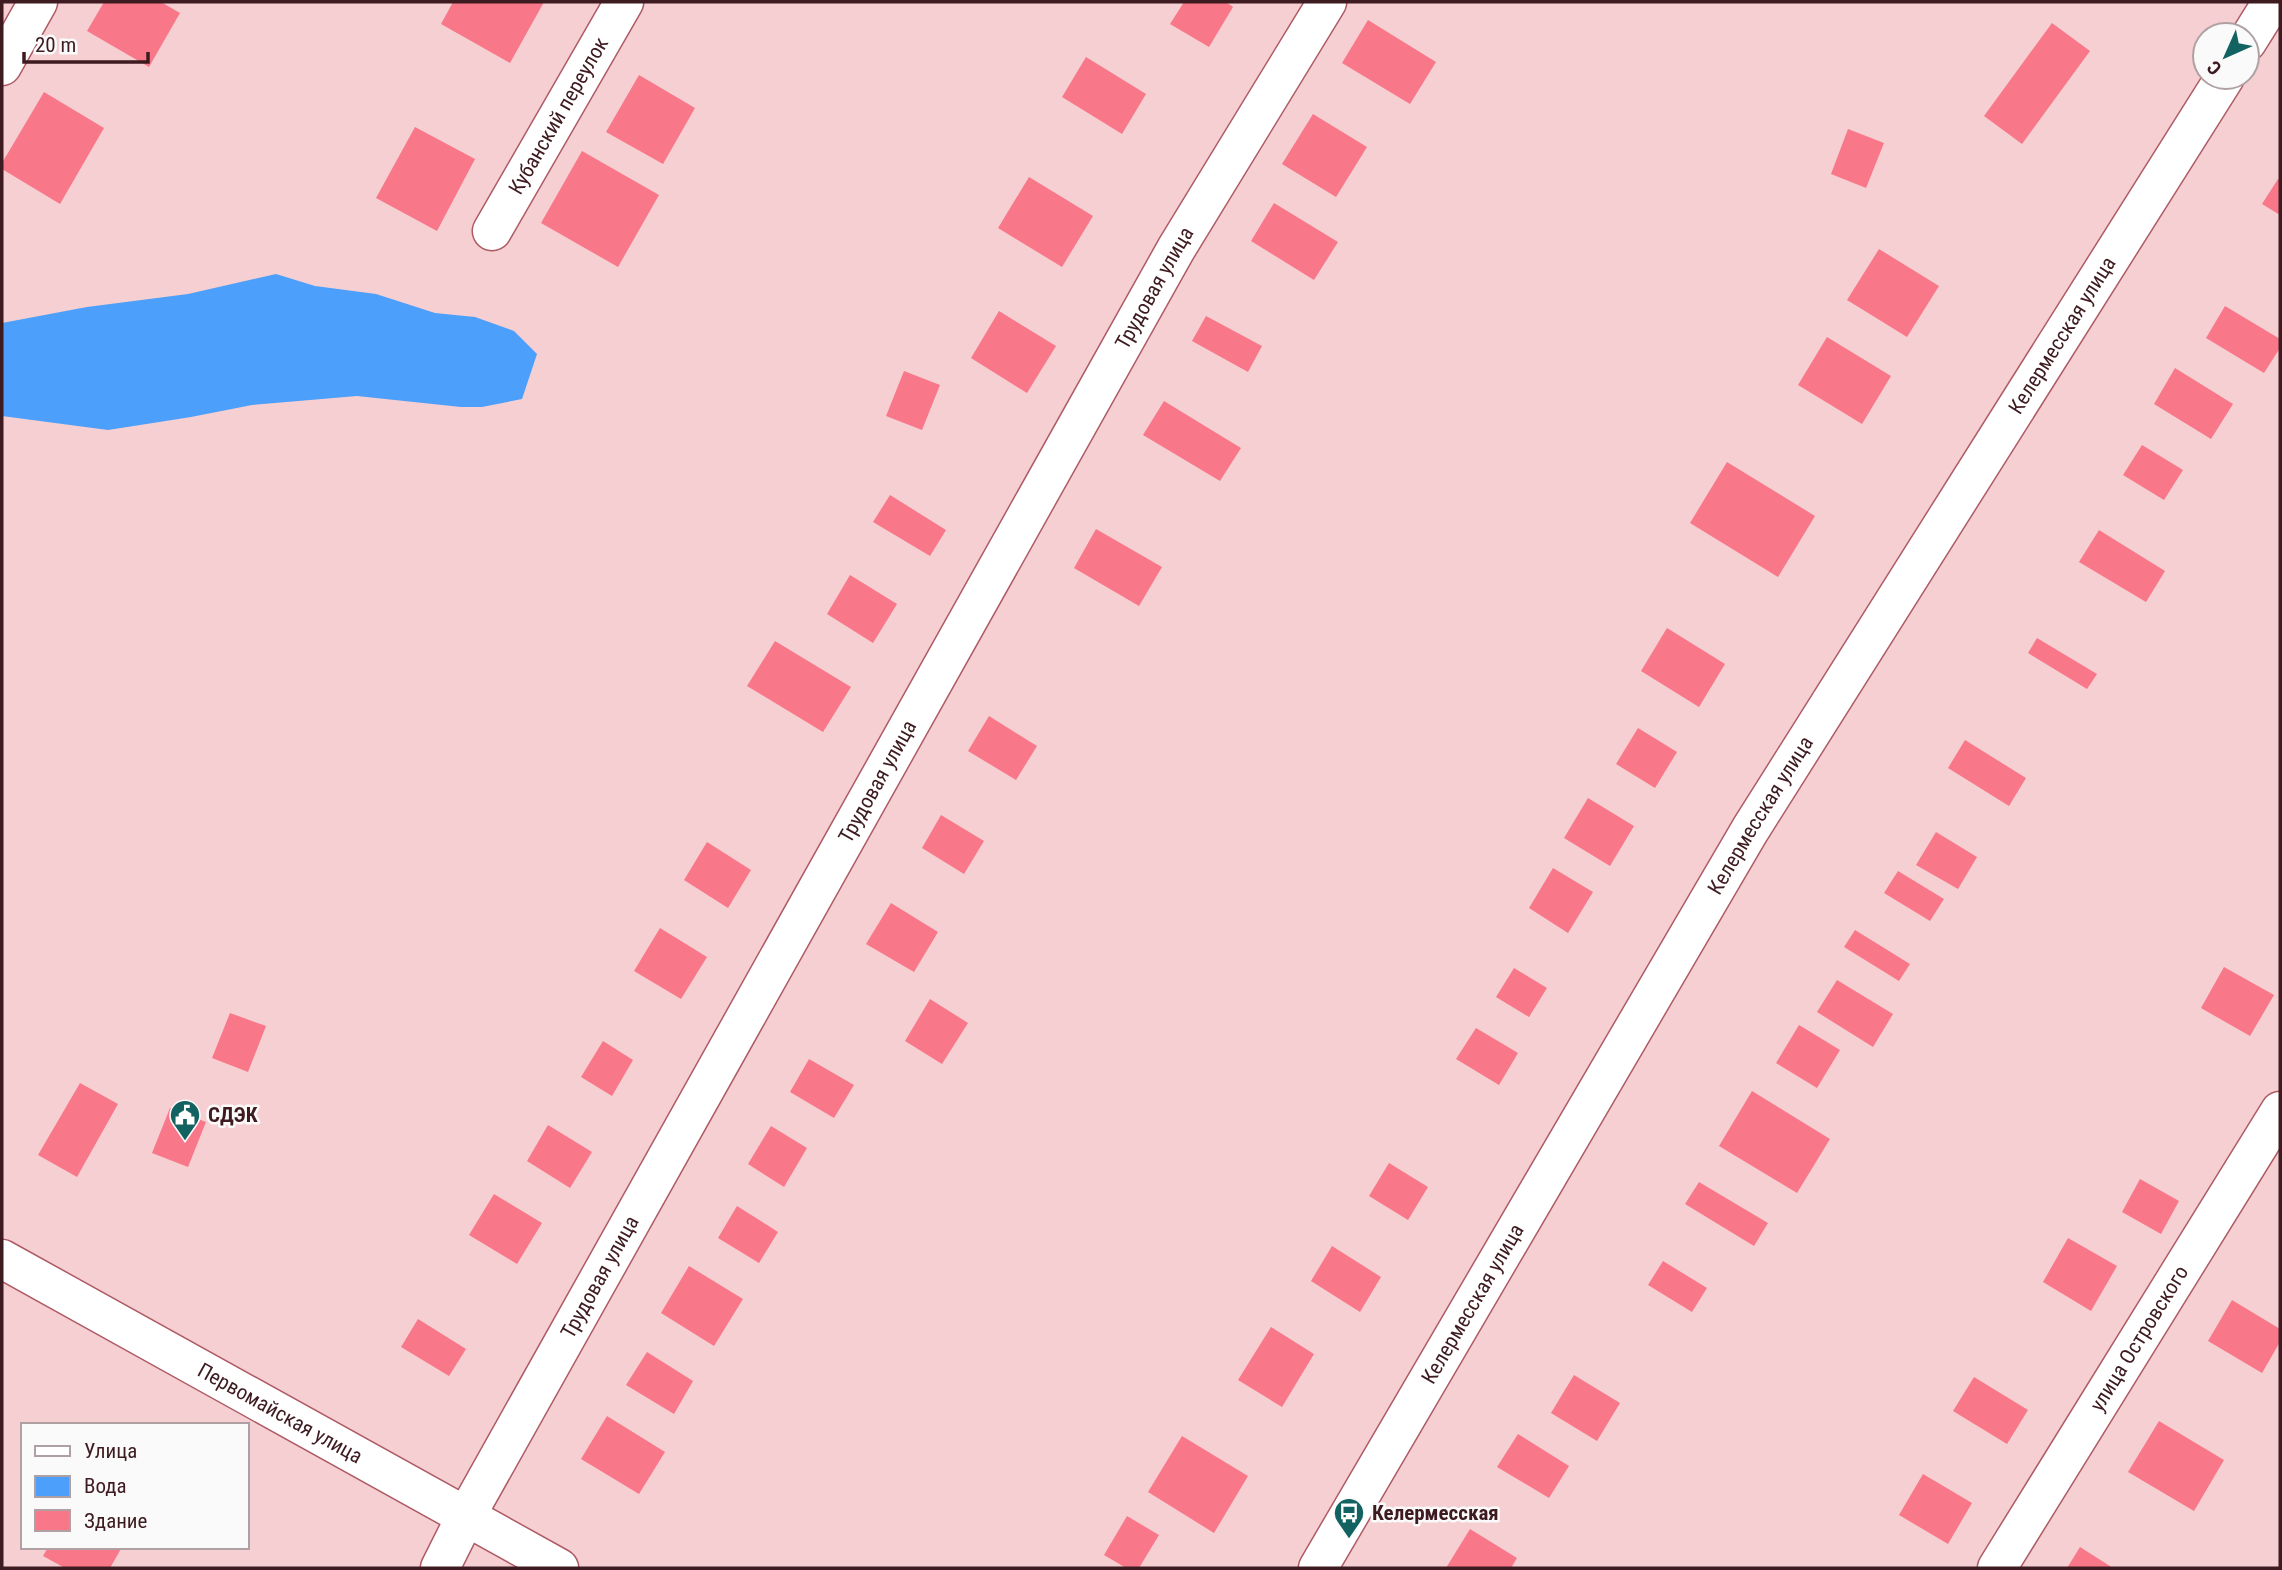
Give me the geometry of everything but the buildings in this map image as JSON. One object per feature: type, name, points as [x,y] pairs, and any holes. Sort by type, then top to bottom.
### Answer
[{"type":"street","points":[[2,66],[38,2]]},
{"type":"street","name":"Кубанский переулок","points":[[492,231],[624,2]]},
{"type":"street","name":"Трудовая улица","points":[[440,1568],[466,1516],[1176,249],[1327,2]]},
{"type":"street","points":[[2260,21],[2272,2]]},
{"type":"street","name":"Келермесская улица","points":[[1318,1568],[1750,830],[2216,91]]},
{"type":"street","name":"улица Островского","points":[[1997,1568],[2280,1111]]},
{"type":"street","name":"Первомайская улица","points":[[2,1259],[559,1568]]},
{"type":"water","points":[[276,274],[315,286],[376,294],[435,313],[475,317],[514,331],[537,354],[522,399],[482,407],[461,407],[357,396],[252,405],[108,430],[2,416],[2,323],[87,307],[188,294]]},
{"type":"place","name":"СДЭК","points":[[185,1142]]},
{"type":"place","name":"Келермесская","points":[[1349,1540]]}]
